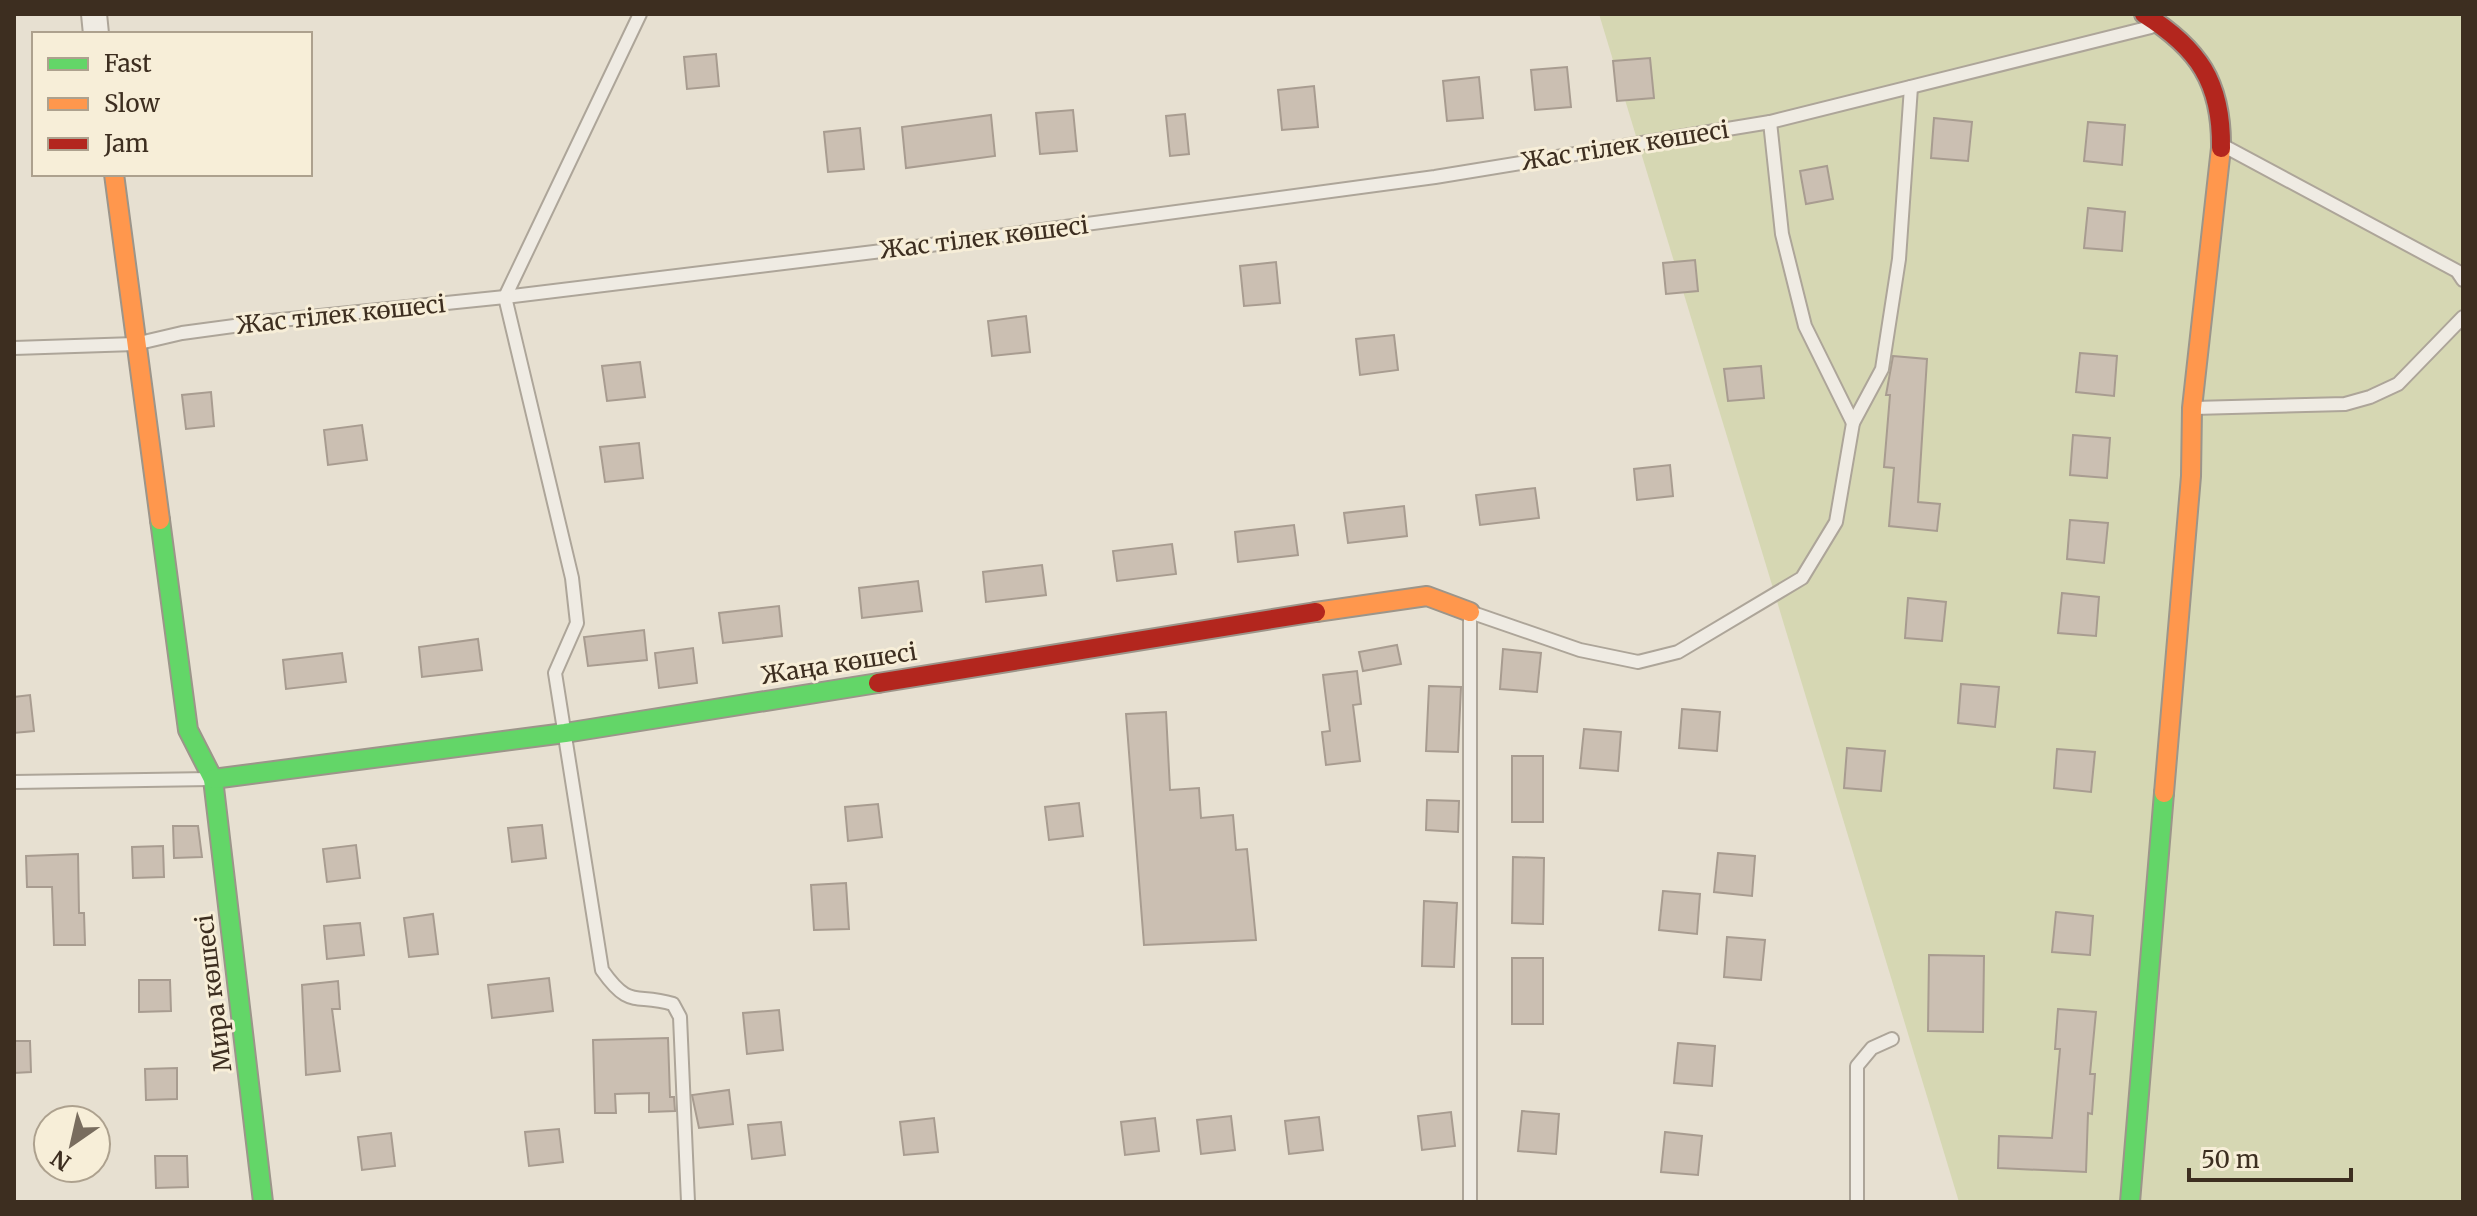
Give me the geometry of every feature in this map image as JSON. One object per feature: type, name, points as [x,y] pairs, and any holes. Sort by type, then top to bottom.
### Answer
[{"type":"street","points":[[2130,1202],[2191,476],[2192,408],[2221,145],[2220,104],[2209,72],[2189,45],[2144,14]]},
{"type":"street","points":[[114,176],[188,730],[213,779]]},
{"type":"street","name":"Жаңа көшесі","points":[[213,779],[565,733],[1427,596],[1470,612]]},
{"type":"street","name":"Мира көшесі","points":[[213,779],[263,1202]]},
{"type":"lane","points":[[640,14],[505,297],[572,578],[577,623],[555,673],[602,970],[618,992],[639,1001],[657,999],[673,1004],[680,1017],[688,1202]]},
{"type":"lane","name":"Жас тілек көшесі","points":[[14,348],[135,344],[256,323],[505,297],[1192,213],[1435,177],[1770,122],[2162,25]]},
{"type":"lane","points":[[1470,1202],[1470,612],[1580,650],[1638,662],[1678,652],[1802,578],[1836,522],[1853,423],[1882,369],[1899,259],[1911,87]]},
{"type":"lane","points":[[1770,122],[1782,234],[1805,326],[1853,423]]},
{"type":"lane","points":[[2221,145],[2461,270]]},
{"type":"lane","points":[[2192,408],[2345,404],[2370,397],[2398,384],[2463,317]]},
{"type":"lane","points":[[14,782],[213,779]]},
{"type":"lane","points":[[1857,1202],[1857,1066],[1872,1048],[1892,1039]]},
{"type":"green space","points":[[1599,14],[2463,14],[2463,1202],[1959,1202]]},
{"type":"building","points":[[716,54],[719,86],[687,89],[684,57]]},
{"type":"building","points":[[1650,58],[1654,98],[1617,101],[1613,61]]},
{"type":"building","points":[[1567,67],[1571,107],[1535,110],[1531,70]]},
{"type":"building","points":[[1479,77],[1483,118],[1447,121],[1443,81]]},
{"type":"building","points":[[1314,86],[1318,127],[1282,130],[1278,90]]},
{"type":"building","points":[[1073,110],[1077,151],[1040,154],[1036,113]]},
{"type":"building","points":[[1185,114],[1189,154],[1170,156],[1166,116]]},
{"type":"building","points":[[991,115],[995,156],[906,168],[902,127]]},
{"type":"building","points":[[1934,118],[1972,122],[1968,161],[1931,158]]},
{"type":"building","points":[[2088,122],[2125,125],[2122,165],[2084,161]]},
{"type":"building","points":[[860,128],[864,169],[828,172],[824,132]]},
{"type":"building","points":[[1827,166],[1833,199],[1806,204],[1800,171]]},
{"type":"building","points":[[2088,208],[2125,212],[2122,251],[2084,248]]},
{"type":"building","points":[[1695,260],[1698,291],[1666,294],[1663,263]]},
{"type":"building","points":[[1276,262],[1280,303],[1244,306],[1240,266]]},
{"type":"building","points":[[1026,316],[1030,352],[992,356],[988,321]]},
{"type":"building","points":[[1394,335],[1398,370],[1360,375],[1356,339]]},
{"type":"building","points":[[2080,353],[2117,356],[2114,396],[2076,392]]},
{"type":"building","points":[[1893,356],[1927,359],[1918,502],[1940,504],[1937,531],[1889,526],[1894,468],[1884,467],[1890,395],[1886,395]]},
{"type":"building","points":[[640,362],[645,397],[607,401],[602,366]]},
{"type":"building","points":[[1761,366],[1764,398],[1728,401],[1724,369]]},
{"type":"building","points":[[211,392],[214,426],[186,429],[182,395]]},
{"type":"building","points":[[362,425],[367,460],[328,465],[324,430]]},
{"type":"building","points":[[2073,435],[2110,438],[2107,478],[2070,475]]},
{"type":"building","points":[[639,443],[643,478],[605,482],[600,447]]},
{"type":"building","points":[[1670,465],[1673,496],[1637,500],[1634,469]]},
{"type":"building","points":[[1535,488],[1539,518],[1480,525],[1476,495]]},
{"type":"building","points":[[1404,506],[1407,536],[1348,543],[1344,513]]},
{"type":"building","points":[[2070,520],[2108,523],[2104,563],[2067,559]]},
{"type":"building","points":[[1294,525],[1298,555],[1238,562],[1235,532]]},
{"type":"building","points":[[1172,544],[1176,574],[1117,581],[1113,551]]},
{"type":"building","points":[[1042,565],[1046,595],[986,602],[983,572]]},
{"type":"building","points":[[918,581],[922,611],[862,618],[859,588]]},
{"type":"building","points":[[2062,593],[2099,597],[2096,636],[2058,633]]},
{"type":"building","points":[[1908,598],[1946,602],[1942,641],[1905,638]]},
{"type":"building","points":[[779,606],[782,636],[723,643],[719,613]]},
{"type":"building","points":[[644,630],[647,660],[588,666],[584,637]]},
{"type":"building","points":[[478,639],[482,670],[422,677],[419,647]]},
{"type":"building","points":[[1397,645],[1401,664],[1363,671],[1359,652]]},
{"type":"building","points":[[693,648],[697,683],[659,688],[655,653]]},
{"type":"building","points":[[1503,649],[1541,653],[1537,692],[1500,689]]},
{"type":"building","points":[[342,653],[346,682],[286,689],[283,660]]},
{"type":"building","points":[[1357,671],[1361,704],[1353,705],[1360,761],[1326,765],[1322,732],[1330,731],[1323,675]]},
{"type":"building","points":[[1961,684],[1999,687],[1995,727],[1958,723]]},
{"type":"building","points":[[1429,686],[1461,687],[1458,752],[1426,751]]},
{"type":"building","points":[[30,695],[34,731],[14,733],[14,697]]},
{"type":"building","points":[[1682,709],[1720,712],[1717,751],[1679,748]]},
{"type":"building","points":[[1166,712],[1170,790],[1199,788],[1201,818],[1233,815],[1236,850],[1247,849],[1256,940],[1144,945],[1126,714]]},
{"type":"building","points":[[1584,729],[1621,732],[1618,771],[1580,768]]},
{"type":"building","points":[[1847,748],[1885,751],[1881,791],[1844,788]]},
{"type":"building","points":[[2057,749],[2095,752],[2091,792],[2054,788]]},
{"type":"building","points":[[1512,756],[1543,756],[1543,822],[1512,822]]},
{"type":"building","points":[[1427,800],[1459,801],[1458,832],[1426,830]]},
{"type":"building","points":[[1079,803],[1083,836],[1049,840],[1045,807]]},
{"type":"building","points":[[878,804],[882,837],[848,841],[845,807]]},
{"type":"building","points":[[542,825],[546,858],[512,862],[508,828]]},
{"type":"building","points":[[173,826],[198,826],[202,857],[174,858]]},
{"type":"building","points":[[356,845],[360,878],[327,882],[323,849]]},
{"type":"building","points":[[163,846],[164,877],[133,878],[132,847]]},
{"type":"building","points":[[1718,853],[1755,856],[1752,896],[1714,892]]},
{"type":"building","points":[[78,854],[79,913],[84,913],[85,945],[54,945],[52,887],[27,887],[26,856]]},
{"type":"building","points":[[1513,857],[1544,858],[1543,924],[1512,923]]},
{"type":"building","points":[[846,883],[849,929],[814,930],[811,885]]},
{"type":"building","points":[[1663,891],[1700,894],[1697,934],[1659,930]]},
{"type":"building","points":[[1424,901],[1457,903],[1454,967],[1422,966]]},
{"type":"building","points":[[2056,912],[2093,916],[2090,955],[2052,952]]},
{"type":"building","points":[[433,914],[438,954],[409,957],[404,918]]},
{"type":"building","points":[[360,923],[364,955],[327,959],[324,926]]},
{"type":"building","points":[[1727,937],[1765,940],[1761,980],[1724,977]]},
{"type":"building","points":[[1929,955],[1984,956],[1983,1032],[1928,1031]]},
{"type":"building","points":[[1512,958],[1543,958],[1543,1024],[1512,1024]]},
{"type":"building","points":[[549,978],[553,1011],[492,1018],[488,985]]},
{"type":"building","points":[[139,980],[170,980],[171,1011],[139,1012]]},
{"type":"building","points":[[338,981],[340,1009],[332,1009],[340,1071],[306,1075],[302,985]]},
{"type":"building","points":[[2058,1009],[2096,1012],[2090,1074],[2095,1074],[2092,1114],[2088,1113],[2086,1172],[1998,1168],[1999,1136],[2052,1138],[2060,1049],[2055,1049]]},
{"type":"building","points":[[779,1010],[783,1050],[747,1054],[743,1013]]},
{"type":"building","points":[[668,1038],[670,1097],[674,1097],[675,1111],[649,1112],[649,1093],[615,1094],[616,1113],[595,1113],[593,1040]]},
{"type":"building","points":[[14,1041],[30,1041],[31,1072],[14,1073]]},
{"type":"building","points":[[1678,1043],[1715,1046],[1712,1086],[1674,1083]]},
{"type":"building","points":[[177,1068],[177,1099],[146,1100],[145,1069]]},
{"type":"building","points":[[729,1090],[733,1124],[699,1128],[692,1095]]},
{"type":"building","points":[[1522,1111],[1559,1114],[1556,1154],[1518,1151]]},
{"type":"building","points":[[1451,1112],[1455,1146],[1422,1150],[1418,1116]]},
{"type":"building","points":[[1231,1116],[1235,1150],[1201,1154],[1197,1120]]},
{"type":"building","points":[[1319,1117],[1323,1150],[1289,1154],[1285,1121]]},
{"type":"building","points":[[934,1118],[938,1152],[904,1155],[900,1122]]},
{"type":"building","points":[[1155,1118],[1159,1151],[1125,1155],[1121,1122]]},
{"type":"building","points":[[781,1122],[785,1155],[752,1159],[748,1125]]},
{"type":"building","points":[[559,1129],[563,1162],[529,1166],[525,1132]]},
{"type":"building","points":[[1665,1132],[1702,1136],[1698,1175],[1661,1172]]},
{"type":"building","points":[[391,1133],[395,1166],[362,1170],[358,1137]]},
{"type":"building","points":[[155,1156],[187,1156],[188,1187],[156,1188]]},
{"type":"traffic: fast","points":[[160,520],[188,730],[213,779],[263,1202]]},
{"type":"traffic: fast","points":[[213,779],[565,733],[878,683]]},
{"type":"traffic: fast","points":[[2130,1202],[2164,793]]},
{"type":"traffic: slow","points":[[2164,793],[2191,476],[2192,408],[2221,148]]},
{"type":"traffic: slow","points":[[114,176],[160,520]]},
{"type":"traffic: slow","points":[[1316,612],[1427,596],[1470,612]]},
{"type":"traffic: jam","points":[[2144,14],[2179,40],[2203,69],[2217,104],[2221,148]]},
{"type":"traffic: jam","points":[[878,683],[1316,612]]}]
